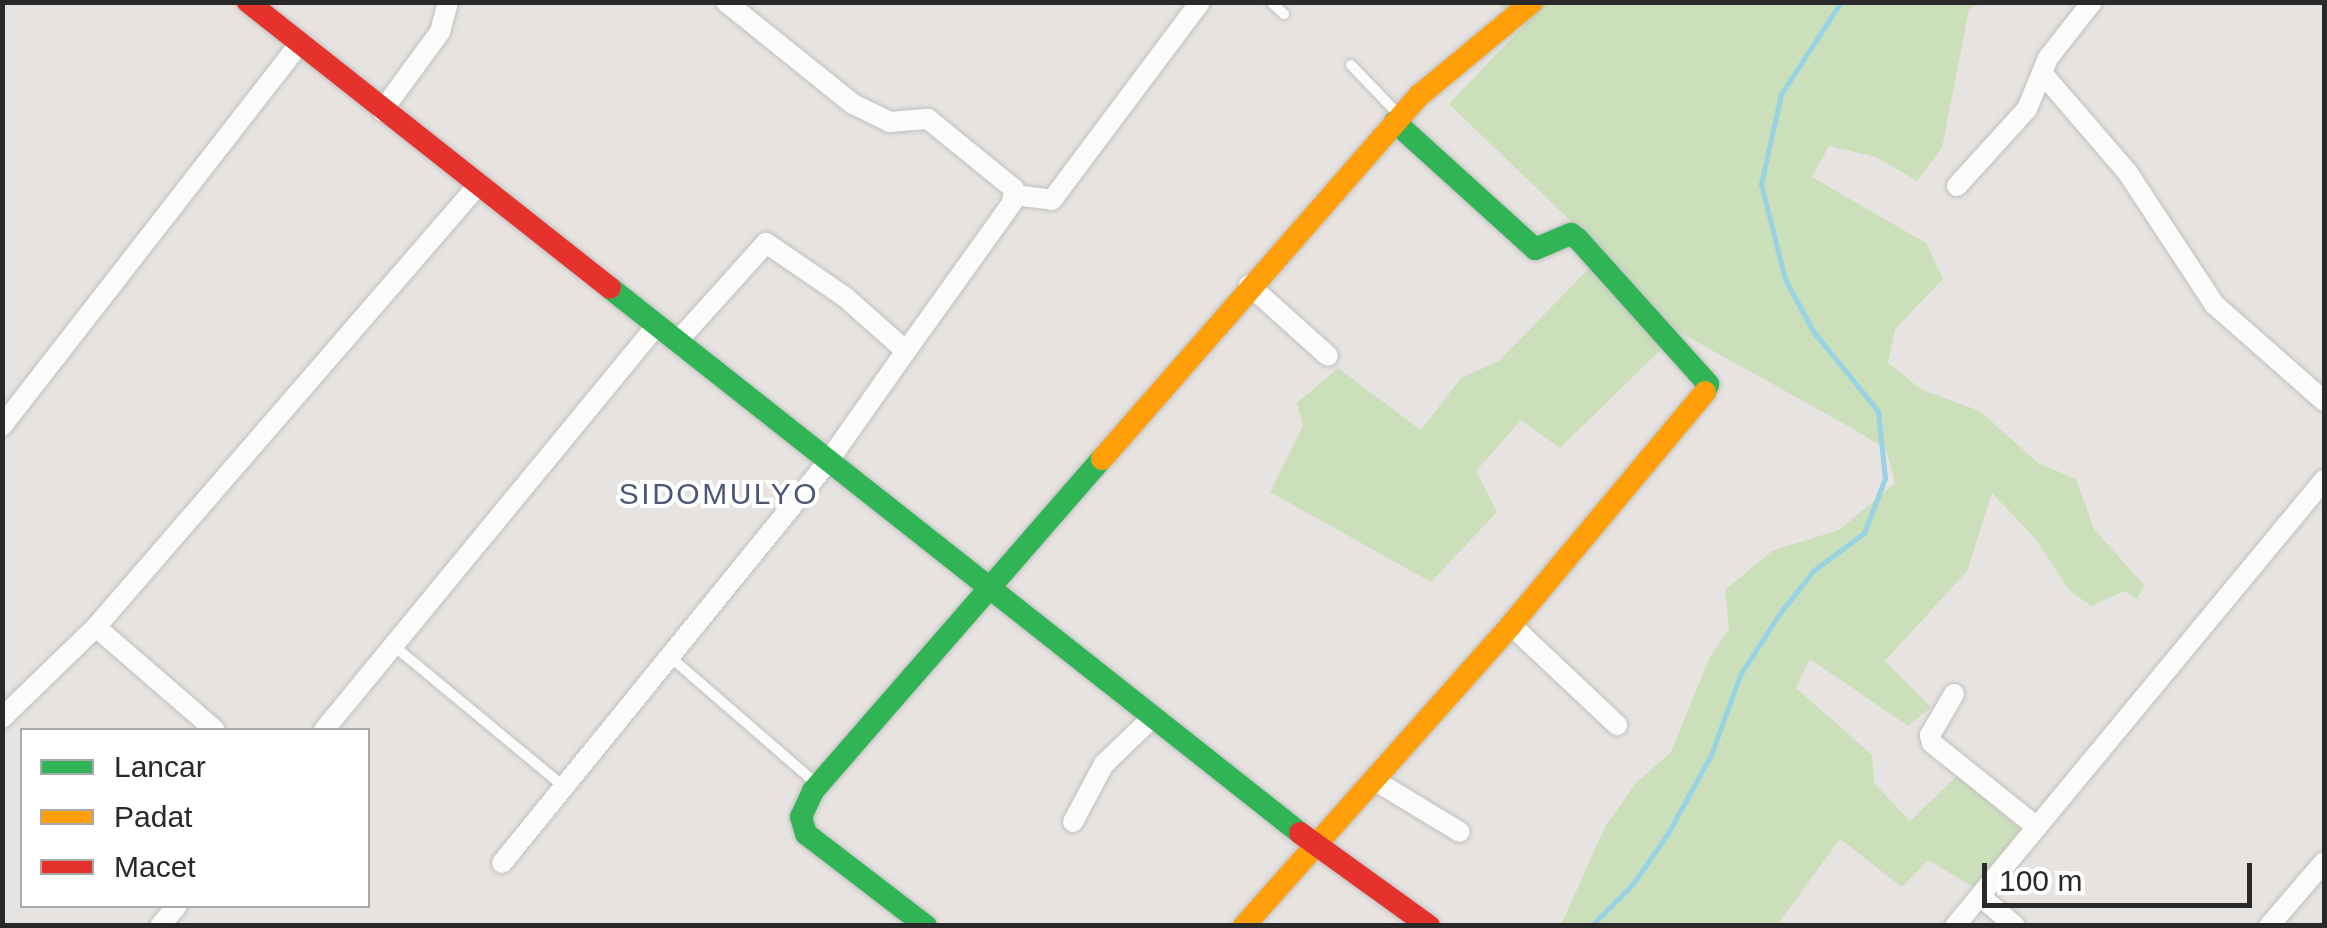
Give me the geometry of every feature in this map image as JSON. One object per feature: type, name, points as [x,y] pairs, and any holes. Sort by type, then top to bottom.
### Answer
[{"type":"street","points":[[248,2],[827,463],[994,588],[1152,718],[1316,846],[1429,926]]},
{"type":"street","points":[[382,111],[446,12],[428,2]]},
{"type":"street","points":[[726,2],[854,104],[890,122],[934,122],[1008,180],[1014,195]]},
{"type":"street","points":[[1014,195],[1052,200],[1200,2]]},
{"type":"street","points":[[926,926],[806,834],[800,817],[818,785],[994,588],[1249,285],[1398,119],[1532,2]]},
{"type":"street","points":[[1957,186],[2028,109],[2042,73],[2092,2]]},
{"type":"street","points":[[2,426],[299,45]]},
{"type":"street","points":[[2042,73],[2128,173],[2214,304],[2324,401]]},
{"type":"street","points":[[1244,926],[1701,402],[1708,384],[1578,239],[1571,234],[1545,250],[1535,249],[1398,119]]},
{"type":"street","points":[[2,718],[96,627],[479,184]]},
{"type":"street","points":[[502,862],[667,654],[827,463],[1014,195]]},
{"type":"street","points":[[677,342],[766,243],[845,297],[906,350]]},
{"type":"street","points":[[1249,285],[1328,356]]},
{"type":"street","points":[[326,728],[657,326]]},
{"type":"street","points":[[1955,926],[2324,480]]},
{"type":"street","points":[[1510,625],[1617,724]]},
{"type":"street","points":[[96,627],[213,728]]},
{"type":"street","points":[[1954,694],[1930,735],[1932,743],[2036,827]]},
{"type":"street","points":[[1074,822],[1104,764],[1152,718]]},
{"type":"street","points":[[1374,780],[1460,832]]},
{"type":"street","points":[[2269,926],[2324,862]]},
{"type":"street","points":[[1980,896],[2014,926]]},
{"type":"lane","points":[[1271,2],[1284,14]]},
{"type":"lane","points":[[1351,64],[1398,119]]},
{"type":"lane","points":[[394,646],[562,786]]},
{"type":"lane","points":[[667,654],[818,785]]},
{"type":"green space","points":[[1496,3],[1985,3],[1969,9],[1942,148],[1917,181],[1876,157],[1829,146],[1812,177],[1926,243],[1943,279],[1895,329],[1888,363],[1922,390],[1980,411],[2038,463],[2076,479],[2094,529],[2144,585],[2137,599],[2124,591],[2091,606],[2069,590],[2035,538],[1992,493],[1967,571],[1885,661],[1931,707],[1908,726],[1810,659],[1796,688],[1872,755],[1874,783],[1910,821],[1959,774],[2022,831],[1980,891],[1928,860],[1902,887],[1840,839],[1777,925],[1561,925],[1605,827],[1636,783],[1671,752],[1709,659],[1729,629],[1725,590],[1772,551],[1839,530],[1895,483],[1886,449],[1850,427],[1679,332],[1560,448],[1521,420],[1476,471],[1497,512],[1431,582],[1270,492],[1303,426],[1297,403],[1338,368],[1421,430],[1461,378],[1499,361],[1604,253],[1449,104],[1525,24]]},
{"type":"waterway","points":[[1591,926],[1632,885],[1668,833],[1711,755],[1740,675],[1780,613],[1814,570],[1864,533],[1885,478],[1878,411],[1813,331],[1785,279],[1761,184],[1781,94],[1841,2]]},
{"type":"traffic: fast","points":[[1395,122],[1535,249],[1571,234],[1578,239],[1708,384],[1705,392]]},
{"type":"traffic: fast","points":[[610,288],[1300,833]]},
{"type":"traffic: fast","points":[[926,926],[806,834],[801,817],[813,791],[1102,459]]},
{"type":"traffic: slow","points":[[1102,459],[1420,95],[1532,2]]},
{"type":"traffic: slow","points":[[1244,926],[1511,625],[1705,392]]},
{"type":"traffic: jam","points":[[248,2],[610,288]]},
{"type":"traffic: jam","points":[[1300,833],[1429,926]]},
{"type":"district","name":"SIDOMULYO","points":[[719,494]]}]
